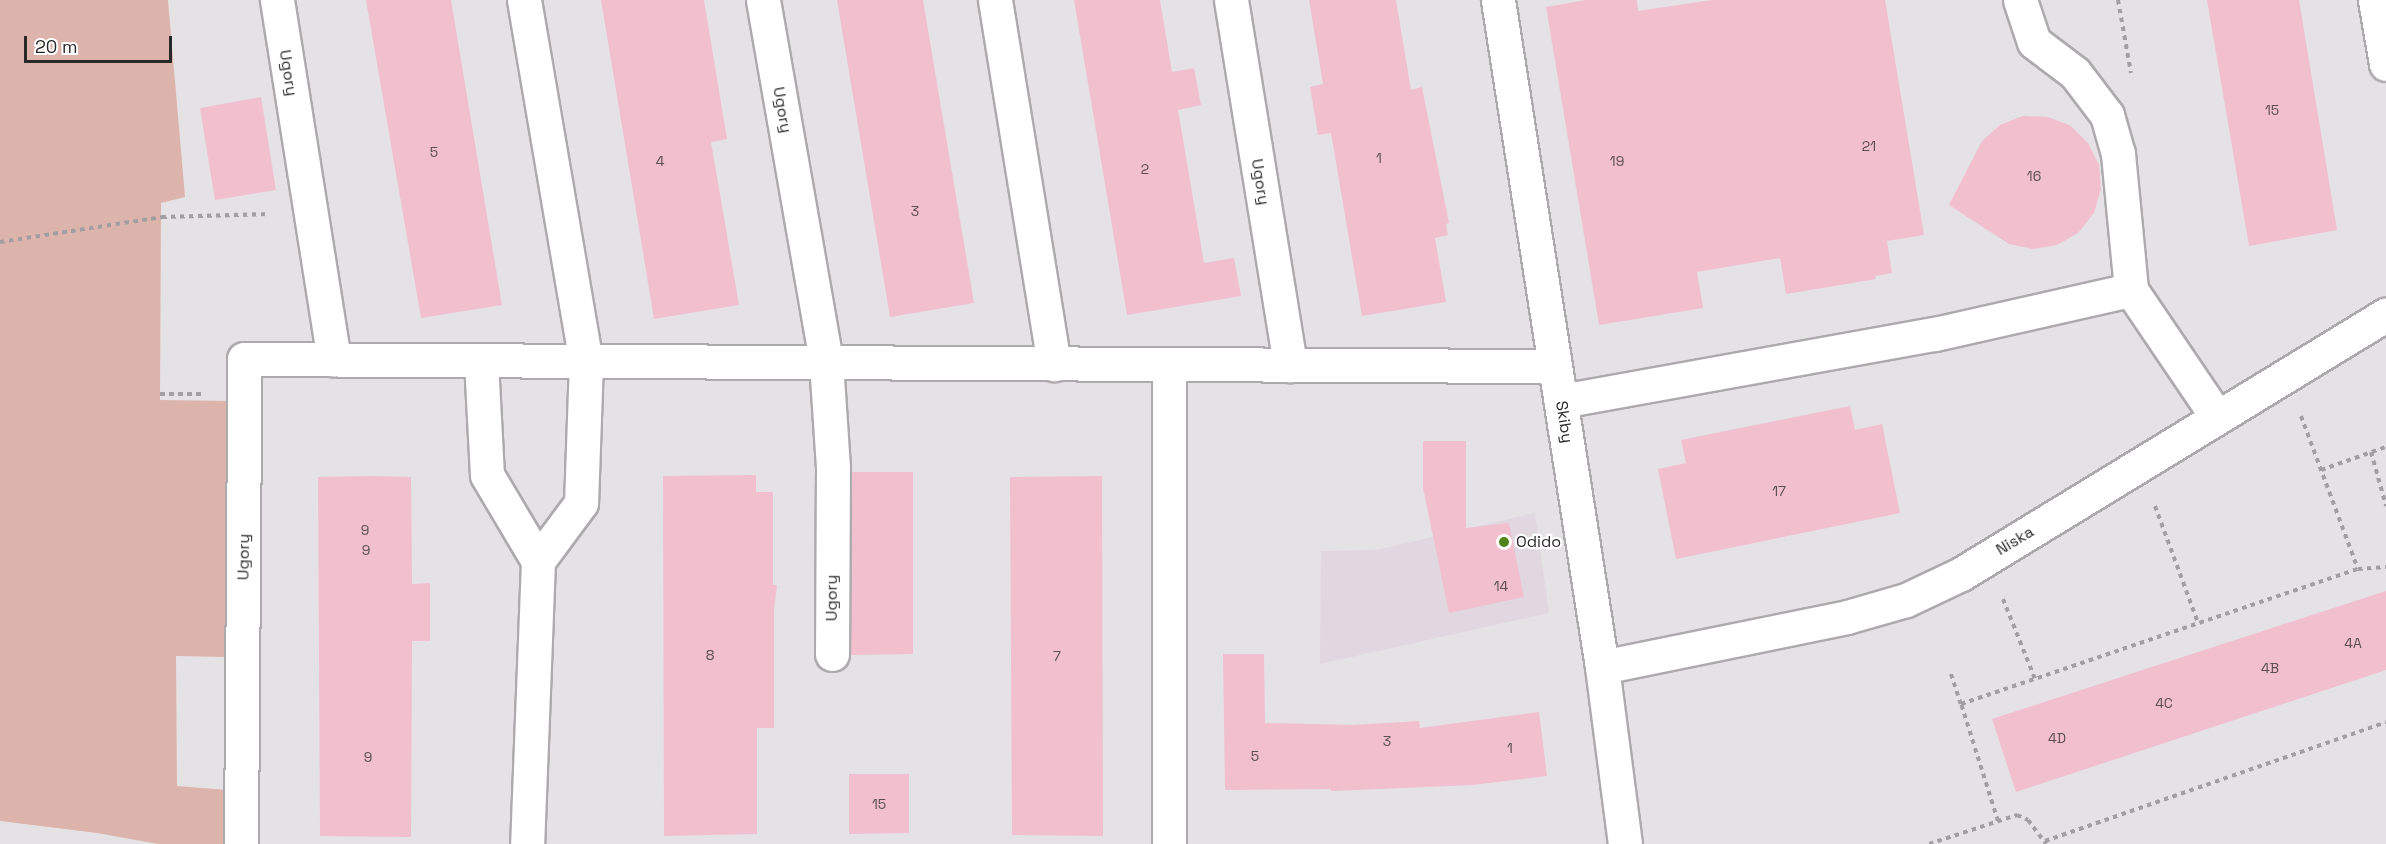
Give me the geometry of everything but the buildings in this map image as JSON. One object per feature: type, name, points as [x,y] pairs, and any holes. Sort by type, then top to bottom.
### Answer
[{"type":"street","name":"Ugory","points":[[277,0],[334,360]]},
{"type":"street","points":[[524,0],[586,361],[581,503],[538,561]]},
{"type":"street","name":"Ugory","points":[[763,0],[826,362],[833,468],[832,654]]},
{"type":"street","points":[[995,0],[1054,364]]},
{"type":"street","name":"Ugory","points":[[1231,0],[1290,365]]},
{"type":"street","name":"Skiby","points":[[1498,0],[1602,667],[1625,844]]},
{"type":"street","points":[[2020,0],[2034,42],[2075,73],[2107,115],[2118,154],[2131,290],[2217,417]]},
{"type":"street","points":[[2374,0],[2386,64]]},
{"type":"street","points":[[1561,401],[1935,334],[2131,290]]},
{"type":"street","name":"Niska","points":[[1602,667],[1847,617],[1906,600],[1961,574],[2386,315]]},
{"type":"street","name":"Ugory","points":[[241,844],[244,359],[1555,366]]},
{"type":"street","points":[[481,361],[487,475],[538,561],[527,844]]},
{"type":"street","points":[[1169,364],[1169,844]]},
{"type":"path","points":[[0,242],[162,217],[311,213]]},
{"type":"path","points":[[2298,409],[2358,569]]},
{"type":"path","points":[[2321,470],[2386,447]]},
{"type":"path","points":[[2371,452],[2378,486],[2386,506]]},
{"type":"path","points":[[2152,498],[2198,623]]},
{"type":"path","points":[[1961,704],[2358,569],[2386,567]]},
{"type":"path","points":[[2000,591],[2035,679]]},
{"type":"path","points":[[1951,674],[1998,821]]},
{"type":"path","points":[[1929,844],[2016,815],[2028,820],[2045,843],[2386,722]]},
{"type":"shaded area","points":[[0,0],[168,0],[185,197],[161,203],[160,400],[230,401],[226,657],[176,656],[177,786],[227,790],[226,844],[158,844],[97,833],[0,821]]},
{"type":"shaded area","points":[[1535,513],[1549,613],[1320,664],[1321,551],[1377,550]]},
{"type":"place","name":"Odido","points":[[1504,542]]}]
